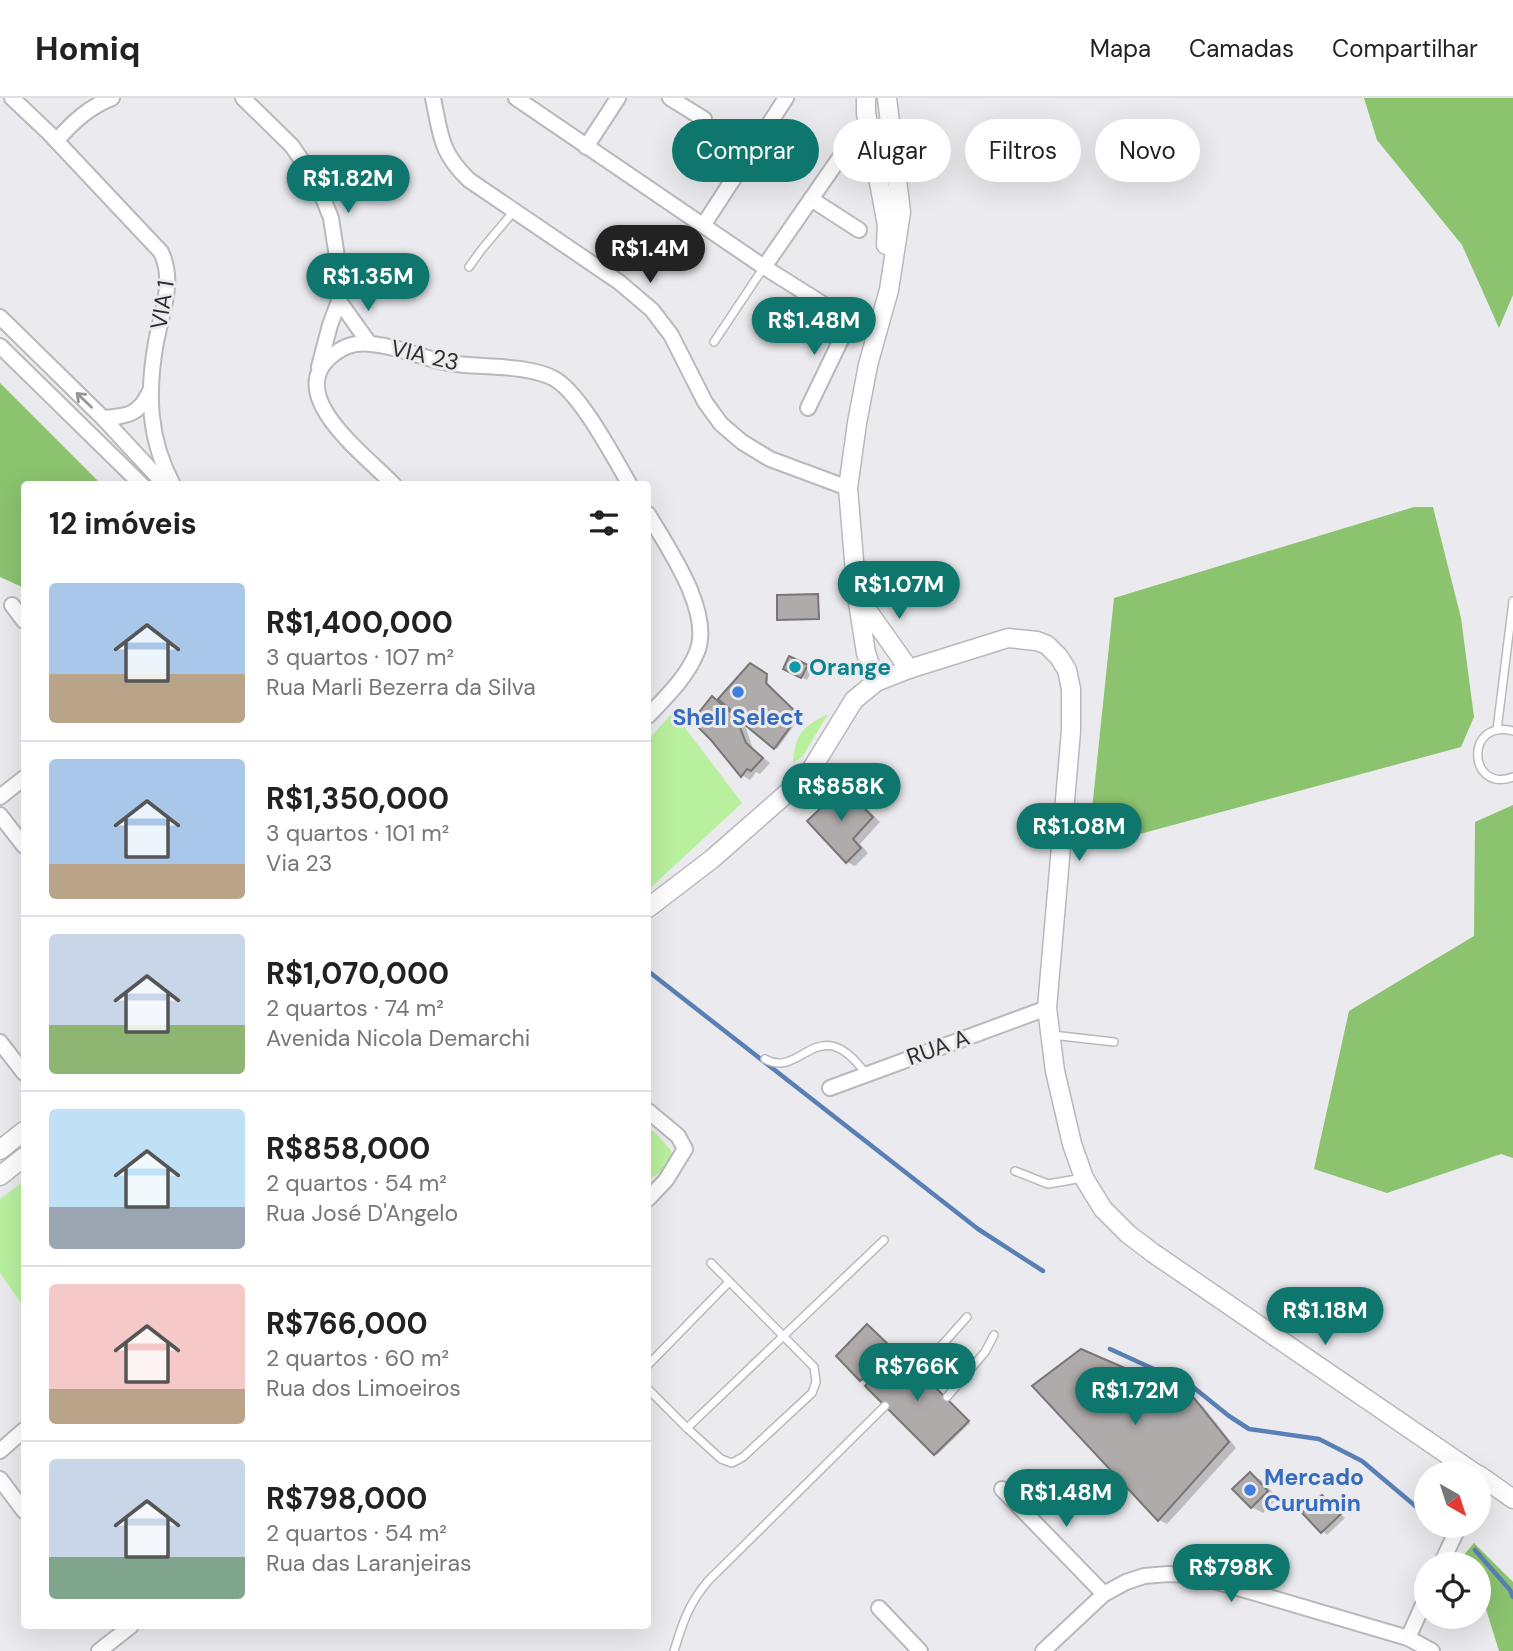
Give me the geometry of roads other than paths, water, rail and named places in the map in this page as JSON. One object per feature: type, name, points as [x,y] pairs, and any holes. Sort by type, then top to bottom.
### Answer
[{"type":"street","name":"VIA 1","points":[[12,98],[57,141],[161,252],[168,265],[168,285],[156,343],[151,390],[155,442],[160,461],[171,481]]},
{"type":"street","points":[[57,141],[75,120],[99,103],[113,98]]},
{"type":"street","points":[[243,98],[292,146],[317,183],[331,218],[337,257],[339,301],[315,387],[318,400],[339,429],[390,481]]},
{"type":"street","points":[[433,98],[443,147],[453,165],[469,180],[619,282],[652,310],[671,335],[705,402],[721,424],[742,442],[770,459],[848,488]]},
{"type":"street","points":[[516,98],[764,267],[850,321],[808,408]]},
{"type":"street","points":[[586,147],[618,98]]},
{"type":"street","points":[[670,98],[704,119]]},
{"type":"street","points":[[704,225],[786,98]]},
{"type":"street","points":[[866,98],[866,113],[887,225],[879,325]]},
{"type":"street","points":[[876,682],[866,653],[857,596],[848,488],[857,423],[889,290],[901,212],[887,98]]},
{"type":"street","points":[[764,267],[833,167]]},
{"type":"street","points":[[811,199],[859,230]]},
{"type":"street","points":[[339,301],[369,343]]},
{"type":"street","points":[[0,317],[103,418],[161,481]]},
{"type":"street","name":"VIA 23","points":[[319,369],[348,344],[369,343],[447,363],[531,370],[554,379],[570,392],[593,425],[624,481]]},
{"type":"street","points":[[0,346],[138,481]]},
{"type":"street","points":[[103,418],[120,417],[137,411],[151,390]]},
{"type":"street","points":[[71,416],[80,417],[119,454],[135,453],[155,442]]},
{"type":"street","points":[[651,713],[685,674],[698,651],[701,635],[700,618],[688,586],[652,529]]},
{"type":"street","points":[[857,596],[909,669]]},
{"type":"street","points":[[12,605],[21,617]]},
{"type":"street","points":[[651,906],[712,859],[802,780],[854,700],[876,682],[1008,638],[1026,638],[1047,645],[1067,670],[1071,689],[1071,731],[1047,1008],[1060,1096],[1084,1178],[1103,1209],[1128,1234],[1456,1461]]},
{"type":"street","points":[[0,797],[21,780]]},
{"type":"street","points":[[0,815],[21,842]]},
{"type":"street","name":"RUA A","points":[[830,1087],[1047,1008]]},
{"type":"street","points":[[0,1042],[21,1069]]},
{"type":"street","points":[[651,1114],[678,1136],[685,1149],[666,1180],[651,1196]]},
{"type":"street","points":[[0,1150],[21,1133]]},
{"type":"street","points":[[0,1176],[21,1159]]},
{"type":"street","points":[[0,1451],[21,1433]]},
{"type":"street","points":[[0,1479],[21,1507]]},
{"type":"street","points":[[1491,1485],[1513,1499]]},
{"type":"street","points":[[1002,1489],[1104,1594]]},
{"type":"street","points":[[1043,1651],[1104,1594],[1126,1582],[1144,1576],[1191,1575],[1408,1637],[1433,1651]]},
{"type":"street","points":[[878,1608],[920,1651]]},
{"type":"street","points":[[1408,1637],[1414,1624]]},
{"type":"street","points":[[99,1651],[114,1631]]},
{"type":"lane","points":[[469,267],[515,211]]},
{"type":"lane","points":[[714,342],[764,267]]},
{"type":"lane","points":[[1497,730],[1513,601]]},
{"type":"lane","points":[[1513,731],[1497,730],[1489,733],[1479,745],[1478,761],[1481,768],[1493,778],[1513,778]]},
{"type":"lane","points":[[1050,1035],[1114,1042]]},
{"type":"lane","points":[[765,1059],[773,1064],[786,1064],[814,1048],[830,1045],[844,1050],[854,1058],[866,1074]]},
{"type":"lane","points":[[1015,1171],[1048,1184],[1084,1178]]},
{"type":"lane","points":[[687,1428],[884,1240]]},
{"type":"lane","points":[[651,1392],[721,1459],[732,1463],[743,1457],[812,1393],[816,1382],[814,1367],[711,1264]]},
{"type":"lane","points":[[651,1362],[729,1282]]},
{"type":"lane","points":[[919,1371],[967,1317]]},
{"type":"lane","points":[[947,1397],[985,1352],[994,1335]]},
{"type":"lane","points":[[942,1345],[971,1368]]},
{"type":"lane","points":[[674,1651],[685,1615],[693,1599],[708,1581],[885,1406]]},
{"type":"waterway","points":[[651,973],[978,1229],[1043,1271]]},
{"type":"waterway","points":[[1110,1349],[1193,1387],[1249,1429],[1319,1439],[1362,1461],[1414,1505]]},
{"type":"waterway","points":[[1475,1550],[1513,1597]]},
{"type":"place","name":"Orange","points":[[795,667]]},
{"type":"place","name":"Shell Select","points":[[738,692]]},
{"type":"place","name":"Mercado Curumin","points":[[1250,1490]]}]
